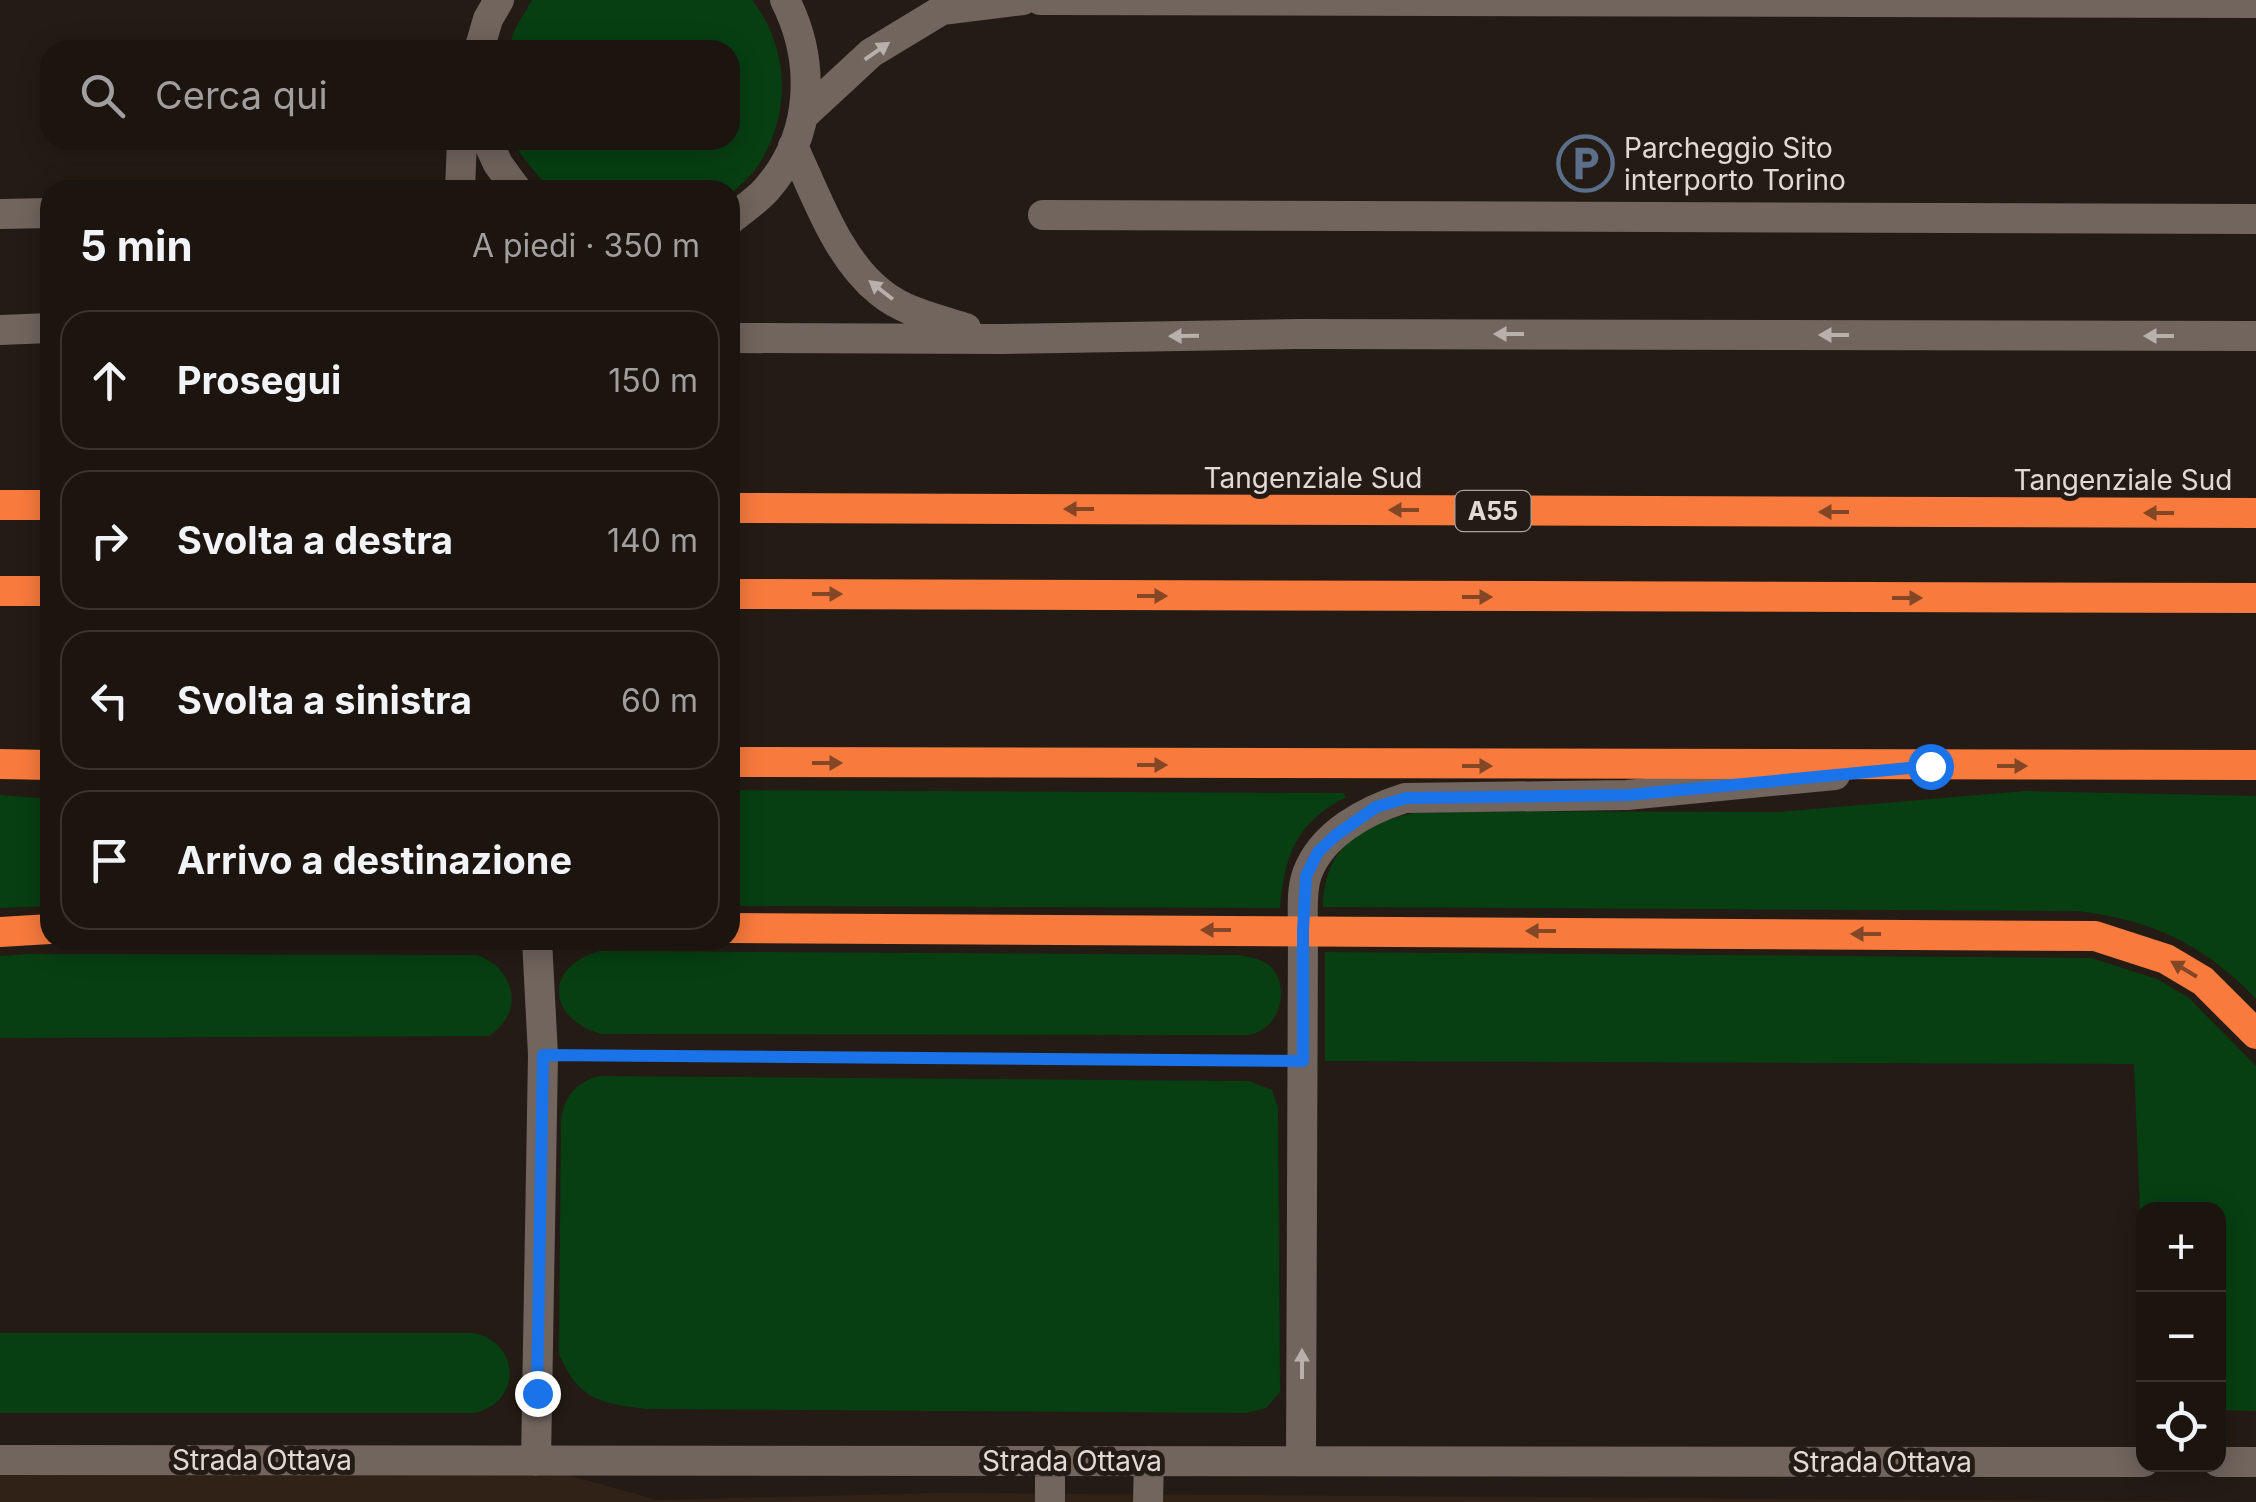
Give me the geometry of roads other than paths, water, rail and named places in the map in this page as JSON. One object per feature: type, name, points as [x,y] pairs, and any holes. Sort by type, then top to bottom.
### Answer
[{"type":"highway","points":[[0,505],[40,506]]},
{"type":"highway","name":"Tangenziale Sud","points":[[740,508],[2256,514]]},
{"type":"highway","points":[[0,590],[40,591]]},
{"type":"highway","points":[[740,594],[2256,598]]},
{"type":"highway","points":[[740,762],[2256,765]]},
{"type":"highway","points":[[4,765],[40,764]]},
{"type":"highway","points":[[740,928],[2094,936],[2166,958],[2203,980],[2256,1034]]},
{"type":"highway","points":[[0,932],[40,930]]},
{"type":"street","points":[[740,212],[766,190],[793,146],[804,115],[807,71],[798,27],[785,0]]},
{"type":"street","points":[[804,115],[871,53],[942,10],[1023,0]]},
{"type":"street","points":[[1040,0],[2256,3]]},
{"type":"street","points":[[472,40],[487,6]]},
{"type":"street","points":[[480,40],[487,6]]},
{"type":"street","points":[[793,146],[855,268],[881,294],[918,314],[1002,339]]},
{"type":"street","points":[[460,180],[462,150]]},
{"type":"street","points":[[492,150],[510,180]]},
{"type":"street","points":[[0,214],[40,213]]},
{"type":"street","points":[[1043,214],[2256,220]]},
{"type":"street","points":[[0,330],[40,328]]},
{"type":"street","points":[[740,338],[1299,334],[2256,336]]},
{"type":"street","points":[[4,765],[40,772]]},
{"type":"street","points":[[1301,1461],[1303,930],[1306,876],[1318,852],[1376,807],[1406,798],[1628,795],[1930,766]]},
{"type":"street","points":[[536,1460],[543,1055],[538,950]]},
{"type":"street","name":"Strada Ottava","points":[[0,1460],[2136,1462]]},
{"type":"street","points":[[1050,1460],[1050,1502]]},
{"type":"street","points":[[1148,1502],[1150,1461]]},
{"type":"street","points":[[2226,1462],[2256,1462]]},
{"type":"place","name":"Parcheggio Sito interporto Torino","points":[[1585,164]]}]
